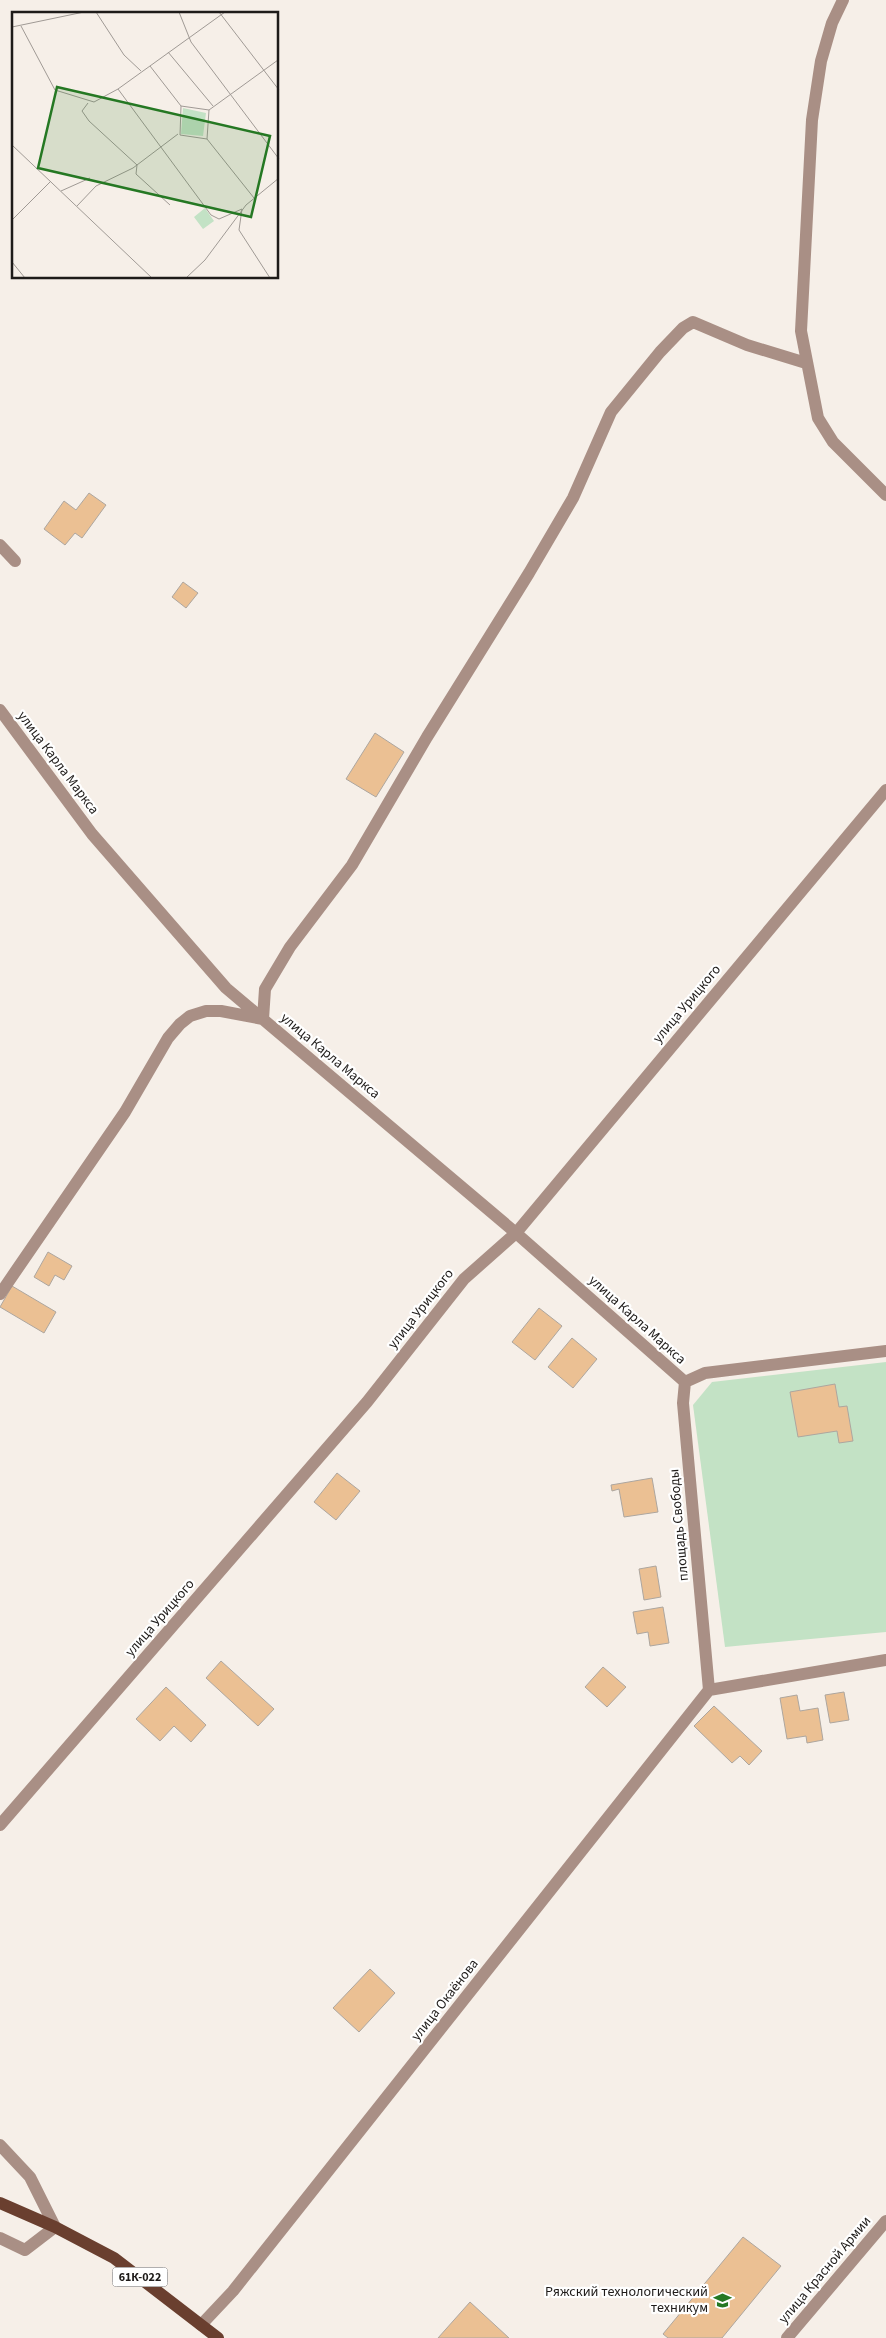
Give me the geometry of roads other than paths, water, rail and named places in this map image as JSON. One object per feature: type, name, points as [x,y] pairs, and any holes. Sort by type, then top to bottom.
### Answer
[{"type":"main road","name":"61К-022","points":[[0,2203],[54,2227],[114,2258],[218,2338]]},
{"type":"street","points":[[843,0],[832,22],[821,61],[812,120],[801,331],[818,418],[833,442],[886,495]]},
{"type":"street","points":[[0,1294],[125,1112],[168,1038],[180,1024],[190,1016],[206,1011],[221,1011],[263,1019],[265,989],[290,947],[352,865],[427,737],[529,573],[573,498],[611,412],[654,360],[683,328],[693,322],[747,345],[806,363]]},
{"type":"street","points":[[0,545],[15,561]]},
{"type":"street","name":"улица Карла Маркса","points":[[0,710],[92,834],[226,988],[516,1232],[685,1382]]},
{"type":"street","name":"улица Урицкого","points":[[0,1825],[367,1402],[464,1278],[516,1232],[886,790]]},
{"type":"street","points":[[685,1382],[705,1373],[886,1351]]},
{"type":"street","name":"площадь Свободы","points":[[685,1382],[683,1403],[709,1690]]},
{"type":"street","points":[[709,1690],[886,1660]]},
{"type":"street","name":"улица Окаёнова","points":[[201,2325],[233,2291],[709,1690]]},
{"type":"street","points":[[0,2144],[30,2177],[54,2227],[25,2250],[0,2238]]},
{"type":"street","name":"улица Красной Армии","points":[[787,2338],[886,2221]]},
{"type":"place","name":"Ряжский технологический техникум","points":[[722,2300]]}]
